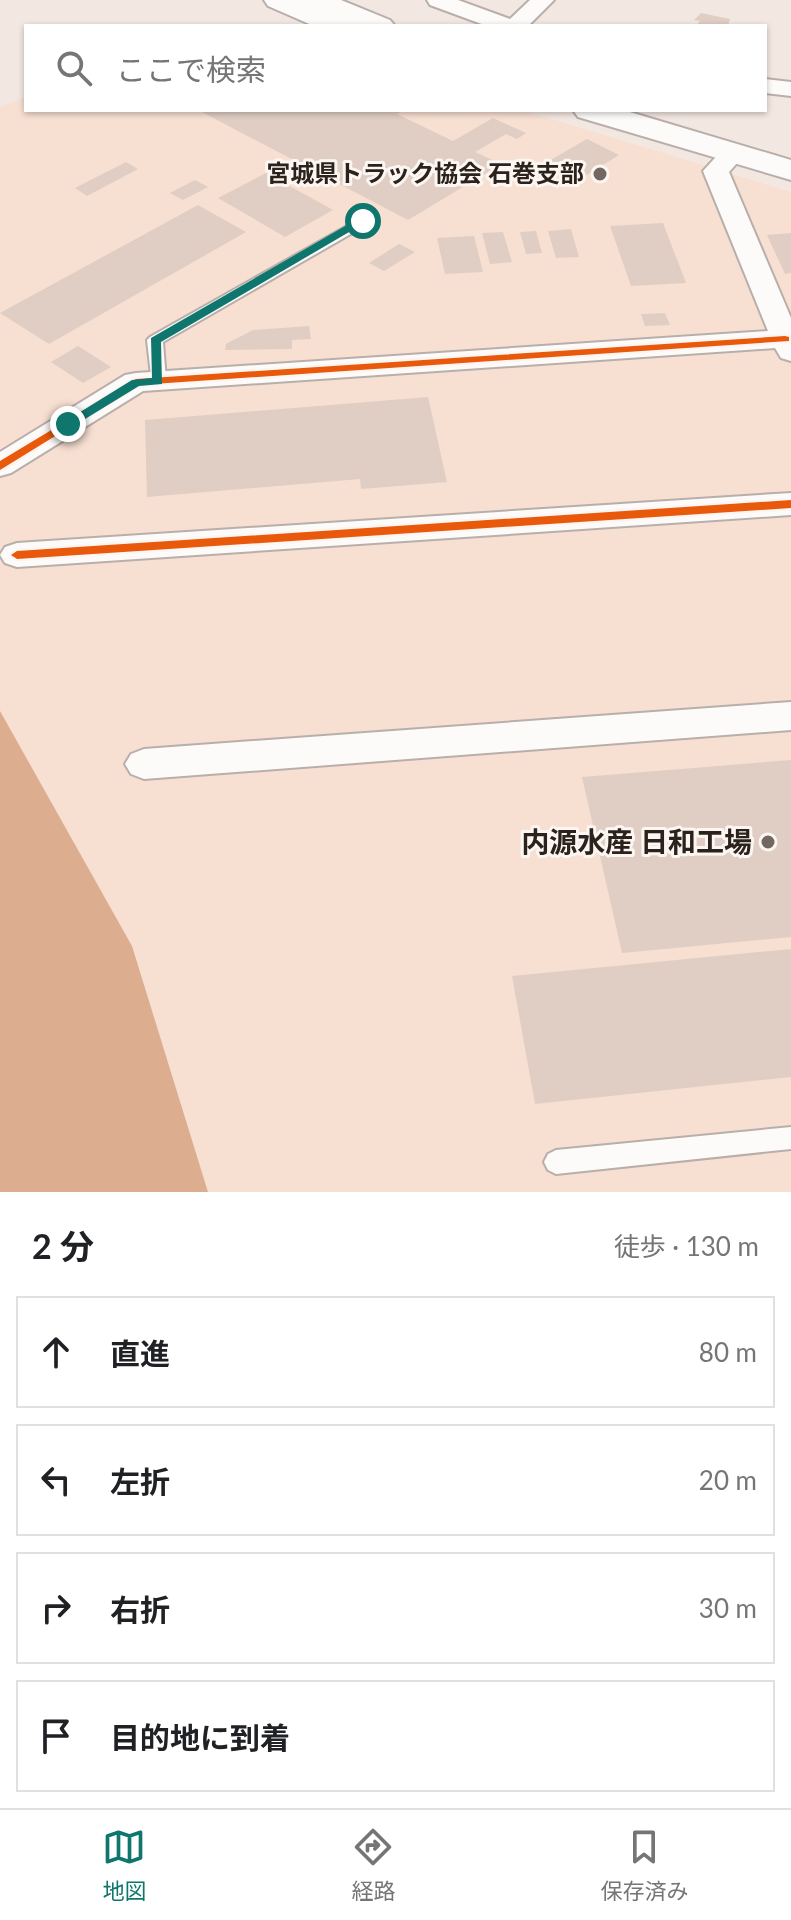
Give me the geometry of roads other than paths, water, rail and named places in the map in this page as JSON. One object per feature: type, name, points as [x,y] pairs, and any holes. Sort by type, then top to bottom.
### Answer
[{"type":"street","points":[[278,0],[334,24]]},
{"type":"street","points":[[316,0],[375,24]]},
{"type":"street","points":[[438,0],[503,24]]},
{"type":"street","points":[[517,24],[543,0]]},
{"type":"street","points":[[767,86],[791,89]]},
{"type":"street","points":[[617,116],[791,170]]},
{"type":"street","points":[[0,466],[136,382],[788,346],[716,171],[734,152]]},
{"type":"street","points":[[17,555],[791,504]]},
{"type":"street","points":[[144,764],[791,716]]},
{"type":"lane","points":[[158,381],[155,340],[363,221]]},
{"type":"lane","points":[[556,1162],[791,1138]]},
{"type":"place","name":"宮城県トラック協会 石巻支部","points":[[600,174]]},
{"type":"place","name":"内源水産 日和工場","points":[[768,842]]}]
